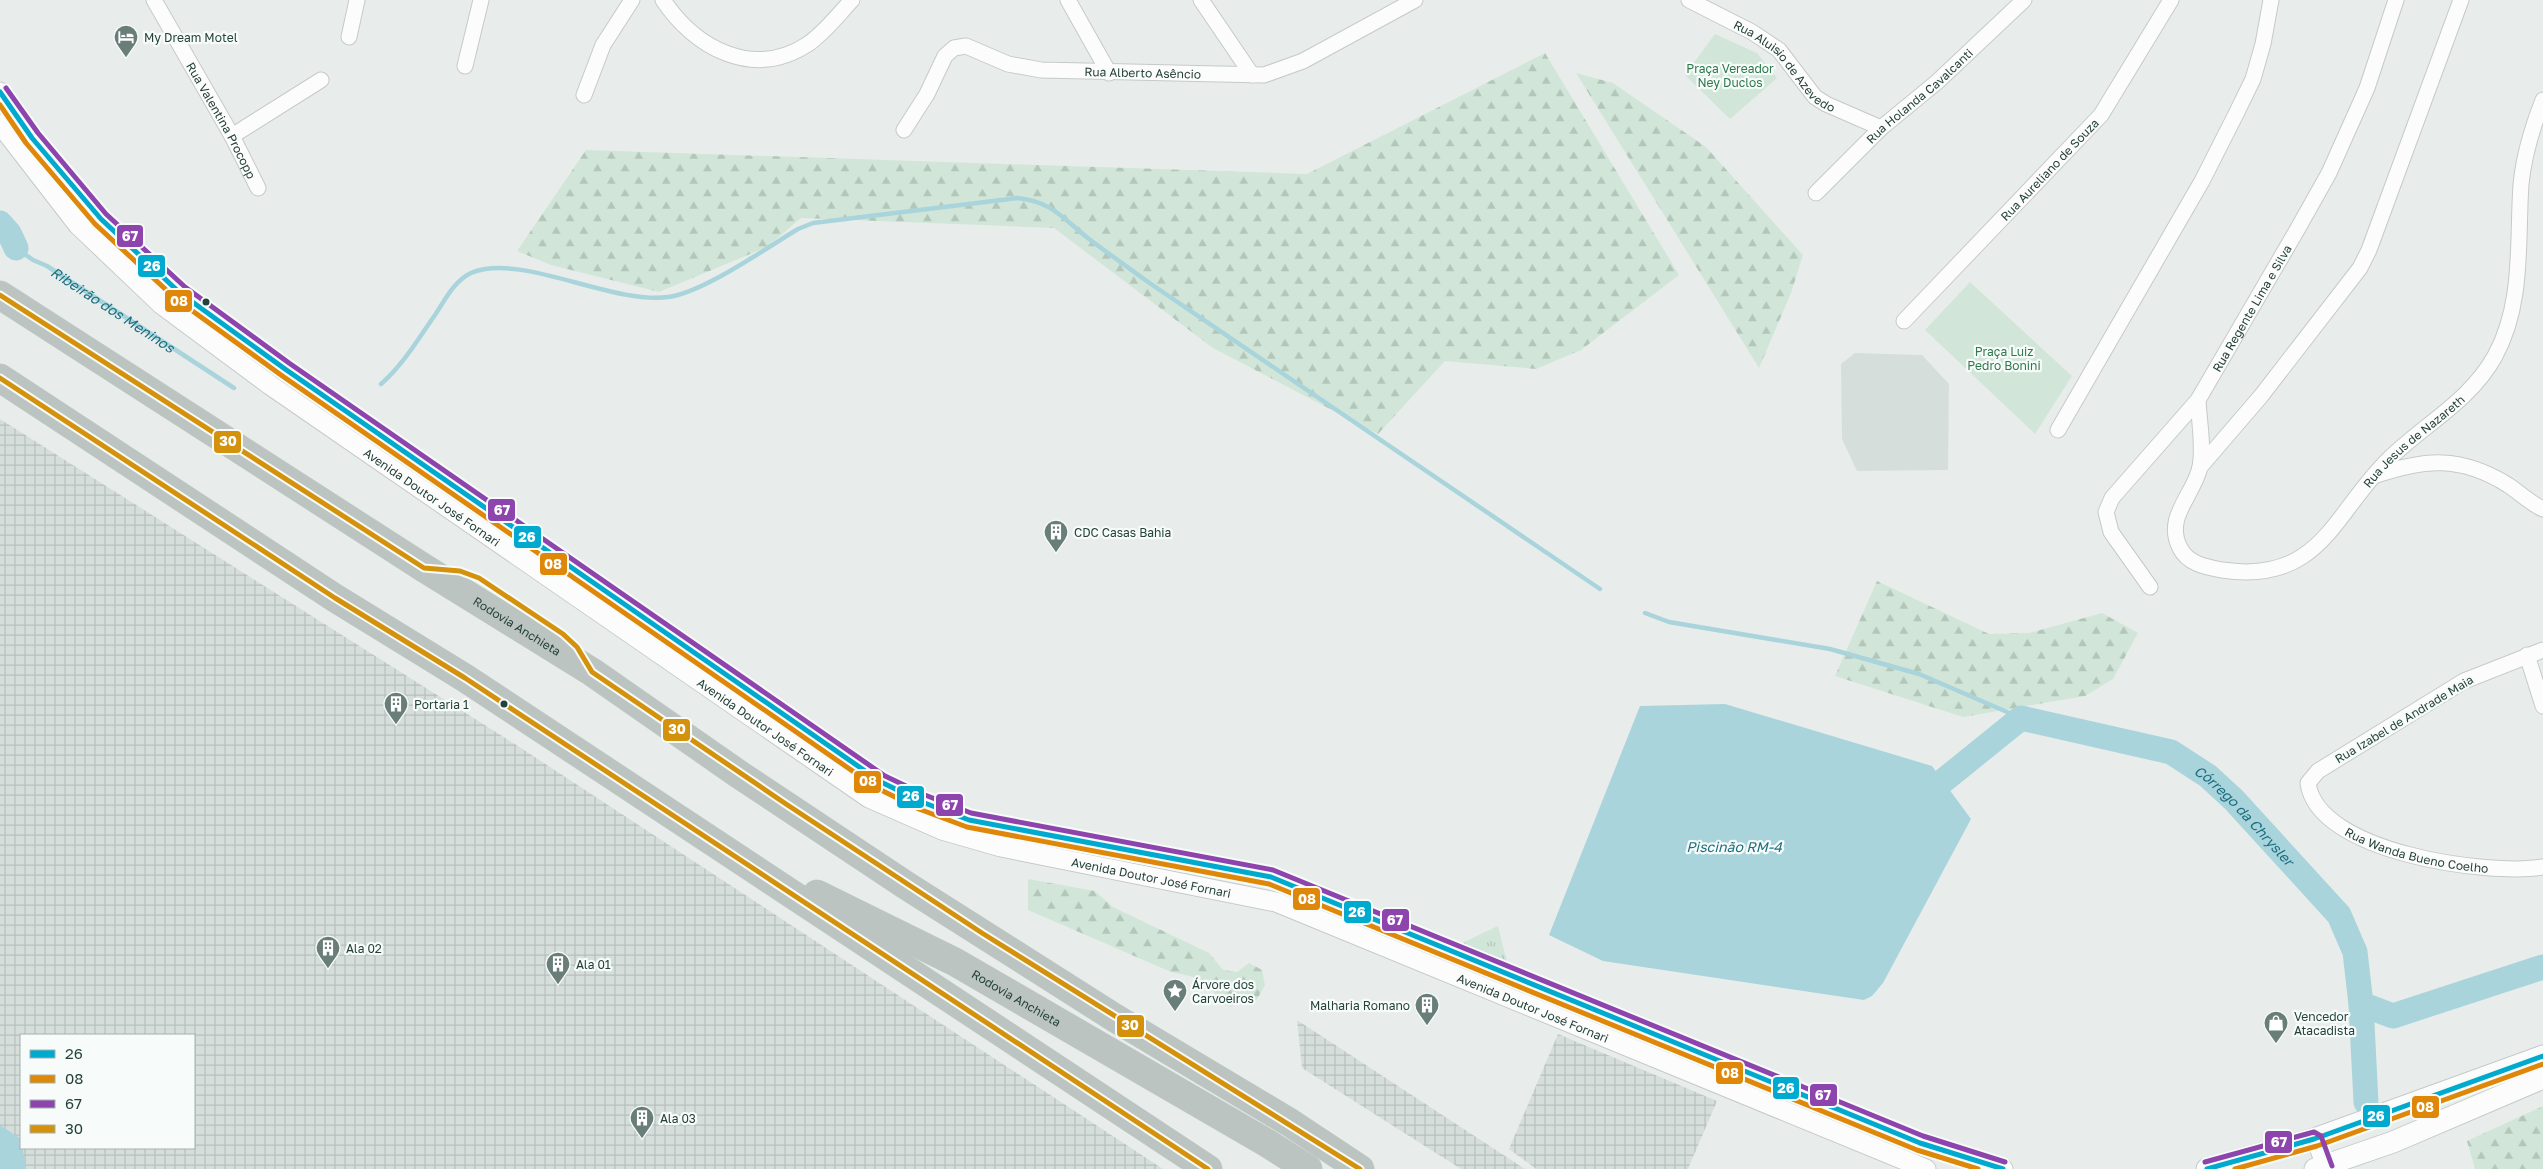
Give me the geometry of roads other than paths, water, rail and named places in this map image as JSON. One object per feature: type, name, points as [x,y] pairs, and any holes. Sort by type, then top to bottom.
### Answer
[{"type":"highway","name":"Rodovia Anchieta","points":[[0,295],[424,568],[592,672],[736,773],[907,886],[1144,1035],[1172,1041],[1213,1060],[1257,1088],[1274,1103],[1289,1122],[1360,1169]]},
{"type":"highway","name":"Rodovia Anchieta","points":[[0,378],[335,598],[458,673],[1208,1169]]},
{"type":"highway","name":"Rodovia Anchieta","points":[[715,844],[955,962],[1266,1142],[1308,1169]]},
{"type":"main road","points":[[2207,1169],[2314,1139],[2543,1056]]},
{"type":"main road","points":[[2322,1168],[2393,1142],[2543,1078]]},
{"type":"street","name":"Rua Valentina Procopp","points":[[154,0],[232,136],[258,188]]},
{"type":"street","points":[[349,37],[357,0]]},
{"type":"street","points":[[465,66],[481,0]]},
{"type":"street","points":[[584,95],[604,45],[632,0]]},
{"type":"street","points":[[663,0],[688,31],[709,47],[730,55],[766,58],[789,54],[808,43],[828,26],[852,0]]},
{"type":"street","points":[[1068,0],[1109,73]]},
{"type":"street","points":[[1201,0],[1252,75]]},
{"type":"street","name":"Rua Alberto Asêncio","points":[[904,130],[928,94],[944,56],[960,46],[966,46],[1019,67],[1109,73],[1264,75],[1303,61],[1415,0]]},
{"type":"street","name":"Rua Aluisio de Azevedo","points":[[1689,0],[1752,32],[1779,50],[1815,96],[1826,104],[1881,128]]},
{"type":"street","name":"Rua Holanda Cavalcanti","points":[[1816,193],[1881,128],[1937,82],[2024,0]]},
{"type":"street","name":"Rua Aureliano de Souza","points":[[1904,320],[2101,115],[2171,0]]},
{"type":"street","points":[[2058,430],[2202,181],[2232,122],[2253,79],[2271,0]]},
{"type":"street","name":"Rua Regente Lima e Silva","points":[[2150,587],[2110,532],[2106,512],[2112,498],[2198,400],[2329,173],[2367,88],[2396,0]]},
{"type":"street","name":"Rua Jesus de Nazareth","points":[[2461,0],[2369,250],[2360,268],[2261,396],[2200,468],[2178,514],[2174,531],[2182,553],[2192,562],[2206,567],[2229,571],[2278,568],[2298,559],[2322,542],[2338,525],[2369,478],[2392,455],[2469,392],[2495,356],[2509,317],[2519,267],[2521,184],[2526,148],[2543,100]]},
{"type":"street","points":[[232,136],[321,80]]},
{"type":"street","name":"Avenida Doutor José Fornari","points":[[0,92],[32,138],[111,230],[180,293],[285,369],[881,782],[922,802],[969,820],[1271,877],[1911,1140],[2004,1169]]},
{"type":"street","name":"Avenida Doutor José Fornari","points":[[0,124],[78,225],[160,304],[255,375],[869,798],[942,830],[994,845],[1276,902],[1926,1169]]},
{"type":"street","name":"Rua Jesus de Nazareth","points":[[2198,400],[2200,468]]},
{"type":"street","points":[[2369,478],[2419,463],[2450,462],[2507,485],[2543,509]]},
{"type":"street","name":"Rua Izabel de Andrade Maia","points":[[2310,792],[2308,783],[2318,771],[2464,681],[2543,650]]},
{"type":"street","points":[[2527,655],[2543,706]]},
{"type":"street","name":"Rua Wanda Bueno Coelho","points":[[2310,792],[2331,819],[2350,833],[2372,844],[2446,863],[2527,870],[2543,867]]},
{"type":"street","points":[[2314,1139],[2322,1168]]},
{"type":"water","name":"Piscinão RM-4","points":[[1725,704],[1932,766],[1971,819],[1883,983],[1872,996],[1864,1000],[1603,961],[1549,935],[1640,706]]},
{"type":"water","points":[[0,1125],[20,1138],[20,1149],[23,1149],[26,1169],[0,1169]]},
{"type":"waterway","points":[[381,384],[410,351],[446,297],[465,276],[471,273],[491,268],[515,269],[540,273],[620,294],[668,297],[682,294],[716,279],[798,229],[813,223],[1018,198],[1030,200],[1057,212],[1089,239],[1148,282],[1600,589]]},
{"type":"waterway","name":"Ribeirão dos Meninos","points":[[0,223],[9,233],[16,248]]},
{"type":"waterway","name":"Ribeirão dos Meninos","points":[[16,248],[33,260],[47,266],[234,388]]},
{"type":"waterway","points":[[1645,613],[1669,622],[1830,649],[1919,674],[2021,718]]},
{"type":"waterway","name":"Córrego da Chrysler","points":[[1917,802],[2021,718],[2171,752],[2208,776],[2234,800],[2339,915],[2355,952],[2361,1004],[2393,1016],[2543,967]]},
{"type":"waterway","points":[[2361,1004],[2366,1102]]},
{"type":"place","name":"My Dream Motel","points":[[126,58]]},
{"type":"place","name":"CDC Casas Bahia","points":[[1056,553]]},
{"type":"place","name":"Portaria 1","points":[[396,725]]},
{"type":"place","name":"Ala 02","points":[[328,969]]},
{"type":"place","name":"Ala 01","points":[[558,985]]},
{"type":"place","name":"Árvore dos Carvoeiros","points":[[1175,1012]]},
{"type":"place","name":"Malharia Romano","points":[[1427,1026]]},
{"type":"place","name":"Vencedor Atacadista","points":[[2276,1044]]},
{"type":"place","name":"Ala 03","points":[[642,1139]]},
{"type":"park label","name":"Praça Vereador Ney Duclos","points":[[1730,75]]},
{"type":"park label","name":"Praça Luiz Pedro Bonini","points":[[2004,358]]}]
